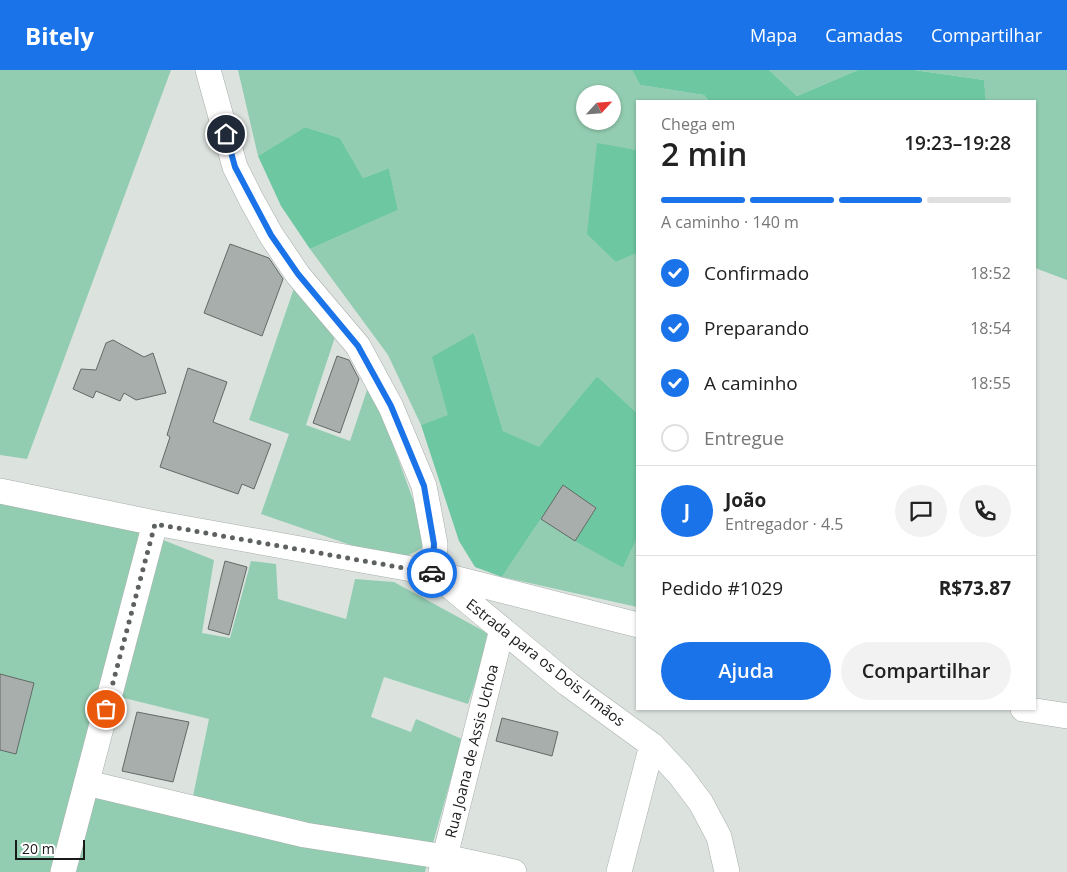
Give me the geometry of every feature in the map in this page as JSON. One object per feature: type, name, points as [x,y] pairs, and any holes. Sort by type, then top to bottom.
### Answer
[{"type":"street","points":[[208,70],[235,167],[251,199],[271,235],[298,274],[358,346],[391,406],[424,486],[434,544],[434,573]]},
{"type":"street","points":[[0,491],[155,524],[434,573],[636,624]]},
{"type":"street","points":[[63,872],[155,524]]},
{"type":"street","name":"Estrada para os Dois Irmãos","points":[[434,573],[568,684],[652,745],[680,775],[700,803],[719,837],[727,872]]},
{"type":"street","name":"Rua Joana de Assis Uchoa","points":[[443,864],[502,629]]},
{"type":"street","points":[[1029,710],[1067,716]]},
{"type":"street","points":[[619,872],[652,745]]},
{"type":"street","points":[[87,783],[305,835],[443,864],[514,872]]},
{"type":"green space","points":[[0,70],[171,70],[27,459],[0,455]]},
{"type":"green space","points":[[238,70],[632,70],[640,85],[704,95],[708,100],[636,100],[636,150],[597,144],[616,262],[636,253],[636,412],[597,376],[539,448],[503,431],[474,333],[448,416],[421,425],[388,355],[310,249],[398,210],[389,168],[363,178],[340,138],[305,127],[258,156]]},
{"type":"green space","points":[[632,70],[769,70],[797,96],[858,70],[914,70],[984,80],[986,100],[708,100],[704,95],[640,85]]},
{"type":"green space","points":[[769,70],[858,70],[797,96]]},
{"type":"green space","points":[[914,70],[1067,70],[1067,280],[1036,268],[1036,100],[986,100],[984,80]]},
{"type":"green space","points":[[305,127],[340,138],[363,178],[389,168],[398,210],[310,249],[281,206],[258,156]]},
{"type":"green space","points":[[597,143],[636,150],[636,253],[616,262],[587,234]]},
{"type":"green space","points":[[294,288],[335,337],[306,425],[350,441],[370,381],[428,541],[426,546],[397,561],[261,514],[289,434],[249,420]]},
{"type":"green space","points":[[474,333],[503,431],[539,447],[597,376],[636,412],[636,540],[623,568],[575,541],[596,508],[563,486],[502,577],[475,567],[459,541],[421,425],[448,415],[432,357]]},
{"type":"green space","points":[[0,491],[155,523],[58,872],[0,872]]},
{"type":"green space","points":[[541,519],[623,568],[636,540],[636,607],[502,577]]},
{"type":"green space","points":[[153,536],[214,560],[202,633],[230,638],[251,561],[276,564],[278,599],[346,619],[355,579],[394,582],[491,635],[468,704],[384,677],[371,717],[411,732],[416,719],[462,739],[425,872],[68,872],[96,778],[192,801],[209,719],[112,695]]},
{"type":"building","points":[[230,244],[269,258],[283,279],[262,336],[204,313]]},
{"type":"building","points":[[113,340],[144,357],[153,353],[166,393],[136,400],[124,393],[120,401],[96,391],[93,398],[73,389],[81,369],[96,370],[106,343]]},
{"type":"building","points":[[337,356],[349,360],[359,379],[340,433],[313,423]]},
{"type":"building","points":[[188,368],[227,382],[213,422],[271,444],[254,489],[242,484],[238,494],[160,467],[170,437],[167,435]]},
{"type":"building","points":[[563,485],[596,508],[575,541],[541,519]]},
{"type":"building","points":[[225,561],[247,567],[229,635],[208,629]]},
{"type":"building","points":[[0,674],[34,683],[16,754],[0,750]]},
{"type":"building","points":[[137,712],[189,722],[173,782],[122,771]]},
{"type":"building","points":[[502,718],[558,732],[552,756],[496,741]]},
{"type":"way so far","points":[[106,709],[155,524],[432,573]]},
{"type":"route","points":[[226,134],[235,167],[271,235],[298,274],[358,346],[391,406],[424,486],[434,544],[434,573],[432,573]]}]
